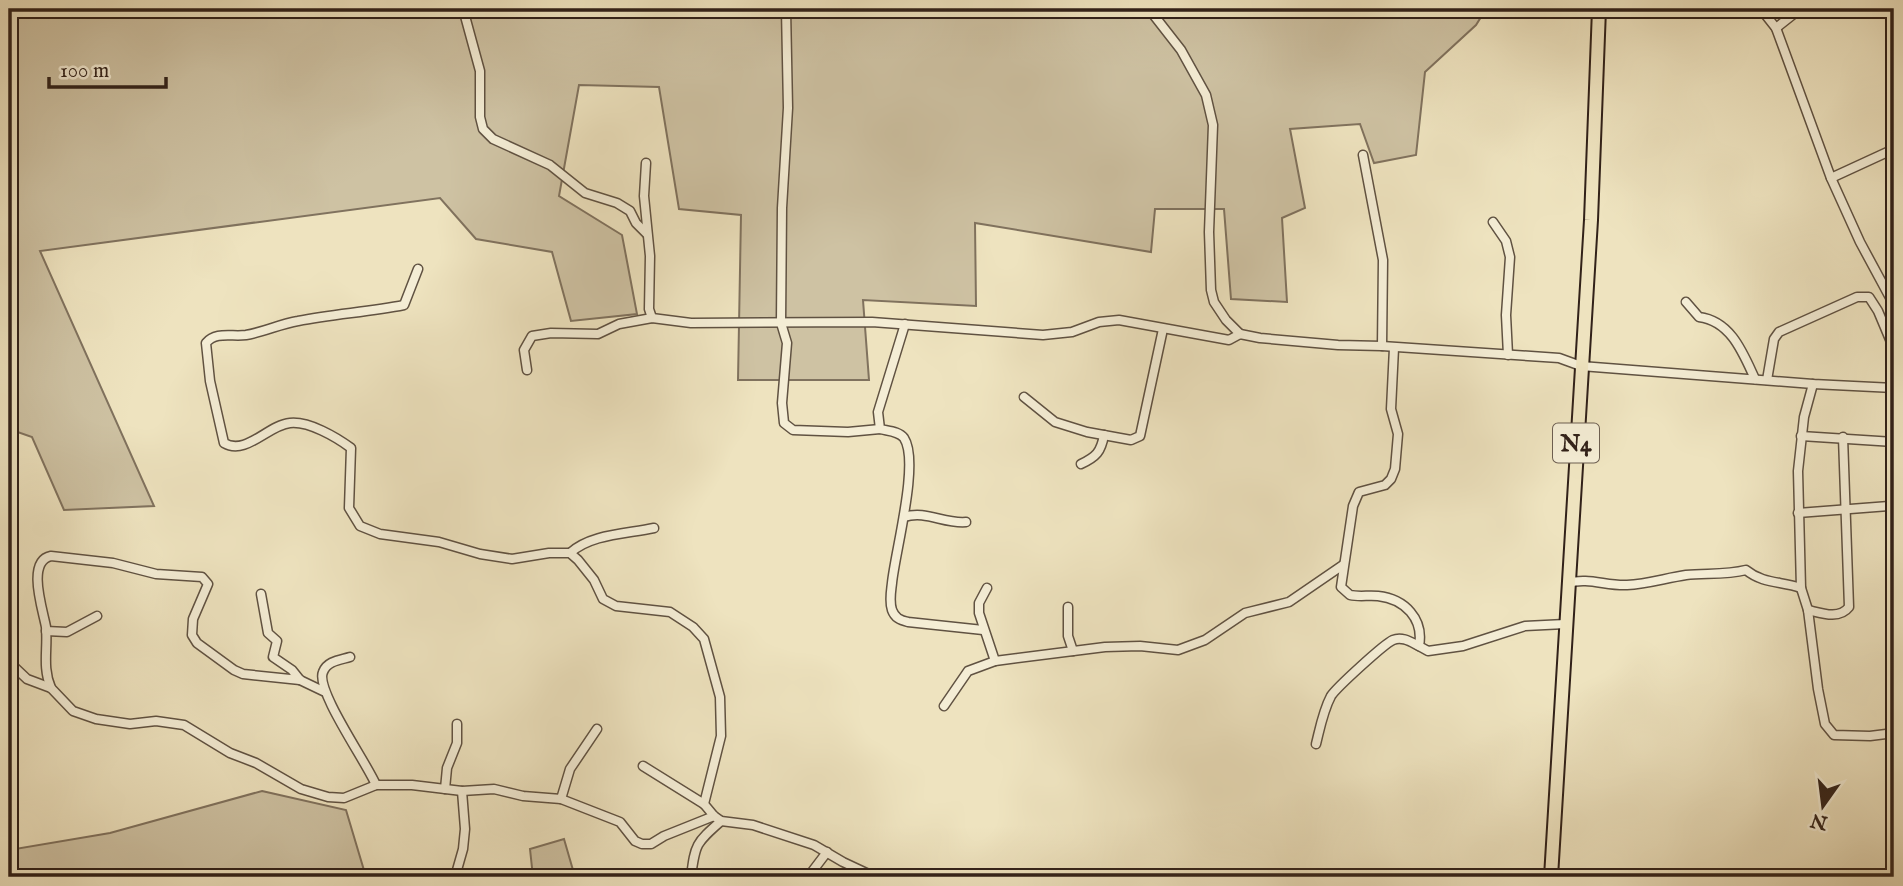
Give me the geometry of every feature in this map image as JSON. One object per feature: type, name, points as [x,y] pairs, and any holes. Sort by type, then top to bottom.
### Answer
[{"type":"highway","name":"N4","points":[[1551,877],[1591,220],[1599,9]]},
{"type":"street","points":[[468,9],[465,16],[480,71],[480,117],[483,129],[493,139],[550,165],[584,193],[617,203],[630,211],[636,223],[647,234]]},
{"type":"street","points":[[786,9],[788,108],[782,208],[781,323],[787,343],[783,423],[793,430],[848,432],[880,429],[897,432],[904,438],[911,460],[904,517],[893,569],[890,599],[892,612],[898,619],[908,622],[983,630]]},
{"type":"street","points":[[1149,9],[1181,50],[1206,95],[1213,125],[1209,232],[1211,290],[1214,302],[1240,334],[1338,345],[1559,358],[1581,366],[1894,388]]},
{"type":"street","points":[[1760,9],[1776,28],[1831,178],[1860,242],[1894,305]]},
{"type":"street","points":[[1776,28],[1800,9]]},
{"type":"street","points":[[1831,178],[1894,149]]},
{"type":"street","points":[[1363,155],[1383,260],[1382,346]]},
{"type":"street","points":[[646,163],[644,197],[650,257],[649,309],[652,318]]},
{"type":"street","points":[[1493,222],[1506,241],[1510,257],[1506,315],[1508,355]]},
{"type":"street","points":[[418,269],[404,305],[360,314],[297,321],[251,334],[217,335],[210,338],[206,342],[210,381],[224,443],[229,446],[243,445],[279,425],[303,423],[351,448],[349,508],[360,526],[380,534],[439,542],[480,554],[512,559],[549,553],[570,553],[594,580],[603,599],[616,606],[670,612],[693,627],[704,639],[720,697],[721,736],[704,804]]},
{"type":"street","points":[[1767,380],[1774,339],[1779,332],[1857,297],[1869,297],[1894,349]]},
{"type":"street","points":[[1686,303],[1699,317],[1712,318],[1724,326],[1741,348],[1755,379]]},
{"type":"street","points":[[527,370],[524,350],[532,336],[551,332],[598,334],[619,324],[652,318],[691,323],[905,324],[1043,335],[1072,332],[1099,322],[1119,320],[1229,340],[1240,334]]},
{"type":"street","points":[[880,429],[878,412],[905,324]]},
{"type":"street","points":[[1024,397],[1055,422],[1131,440],[1140,436],[1163,329]]},
{"type":"street","points":[[1394,348],[1391,409],[1398,434],[1395,468],[1391,479],[1385,485],[1359,492],[1353,506],[1347,557],[1340,582],[1345,593],[1357,597],[1382,597],[1408,607],[1414,615],[1421,636],[1419,646]]},
{"type":"street","points":[[1813,384],[1801,436],[1798,513],[1801,588],[1808,610],[1825,724],[1834,736],[1894,733]]},
{"type":"street","points":[[1081,464],[1094,458],[1101,450],[1104,435]]},
{"type":"street","points":[[1801,436],[1894,442]]},
{"type":"street","points":[[1808,610],[1837,614],[1846,612],[1849,607],[1843,437]]},
{"type":"street","points":[[1798,513],[1889,506]]},
{"type":"street","points":[[904,517],[922,514],[966,522]]},
{"type":"street","points":[[570,553],[580,544],[592,540],[654,528]]},
{"type":"street","points":[[376,785],[336,709],[323,691],[300,680],[243,674],[197,643],[191,628],[208,584],[207,580],[202,577],[156,574],[113,563],[45,557],[39,565],[38,597],[46,631],[45,675],[51,688],[74,712],[96,719],[130,724],[156,721],[184,725],[230,753],[256,763],[301,789],[328,797],[344,798],[376,785],[412,785],[462,791],[494,789],[523,796],[561,799],[620,822],[635,841],[642,844],[652,844],[664,836],[717,819],[753,825],[814,845],[864,876],[875,877]]},
{"type":"street","points":[[944,706],[968,671],[995,661],[1139,646],[1178,650],[1205,640],[1245,613],[1289,602],[1343,565]]},
{"type":"street","points":[[1568,583],[1582,579],[1629,585],[1674,577],[1726,574],[1745,570],[1766,582],[1788,583],[1801,588]]},
{"type":"street","points":[[987,588],[979,603],[983,630],[995,661]]},
{"type":"street","points":[[261,594],[268,633],[277,641],[273,657],[292,670],[300,680]]},
{"type":"street","points":[[1068,607],[1069,636],[1073,651]]},
{"type":"street","points":[[46,631],[67,632],[97,616]]},
{"type":"street","points":[[1316,744],[1324,711],[1333,693],[1394,639],[1405,639],[1427,651],[1463,646],[1525,626],[1565,624]]},
{"type":"street","points":[[323,691],[323,671],[332,661],[350,657]]},
{"type":"street","points":[[9,662],[27,679],[51,688]]},
{"type":"street","points":[[445,789],[447,768],[457,743],[457,724]]},
{"type":"street","points":[[561,799],[570,769],[597,729]]},
{"type":"street","points":[[643,766],[704,804],[717,819]]},
{"type":"street","points":[[455,877],[454,872],[463,849],[465,829],[462,791]]},
{"type":"street","points":[[691,877],[695,847],[717,819]]},
{"type":"street","points":[[808,877],[827,852]]},
{"type":"shaded area","points":[[9,9],[1486,9],[1476,25],[1425,72],[1416,155],[1374,163],[1360,124],[1290,129],[1305,208],[1282,218],[1287,302],[1231,299],[1224,209],[1155,209],[1151,252],[975,223],[976,306],[863,300],[869,380],[738,380],[741,215],[679,209],[659,87],[579,85],[559,196],[622,235],[637,314],[571,321],[552,252],[476,239],[440,198],[40,251],[154,506],[64,510],[32,437],[9,429]]},
{"type":"shaded area","points":[[262,791],[346,810],[366,877],[9,877],[9,850],[110,833]]},
{"type":"shaded area","points":[[564,839],[575,877],[533,877],[530,849]]}]
